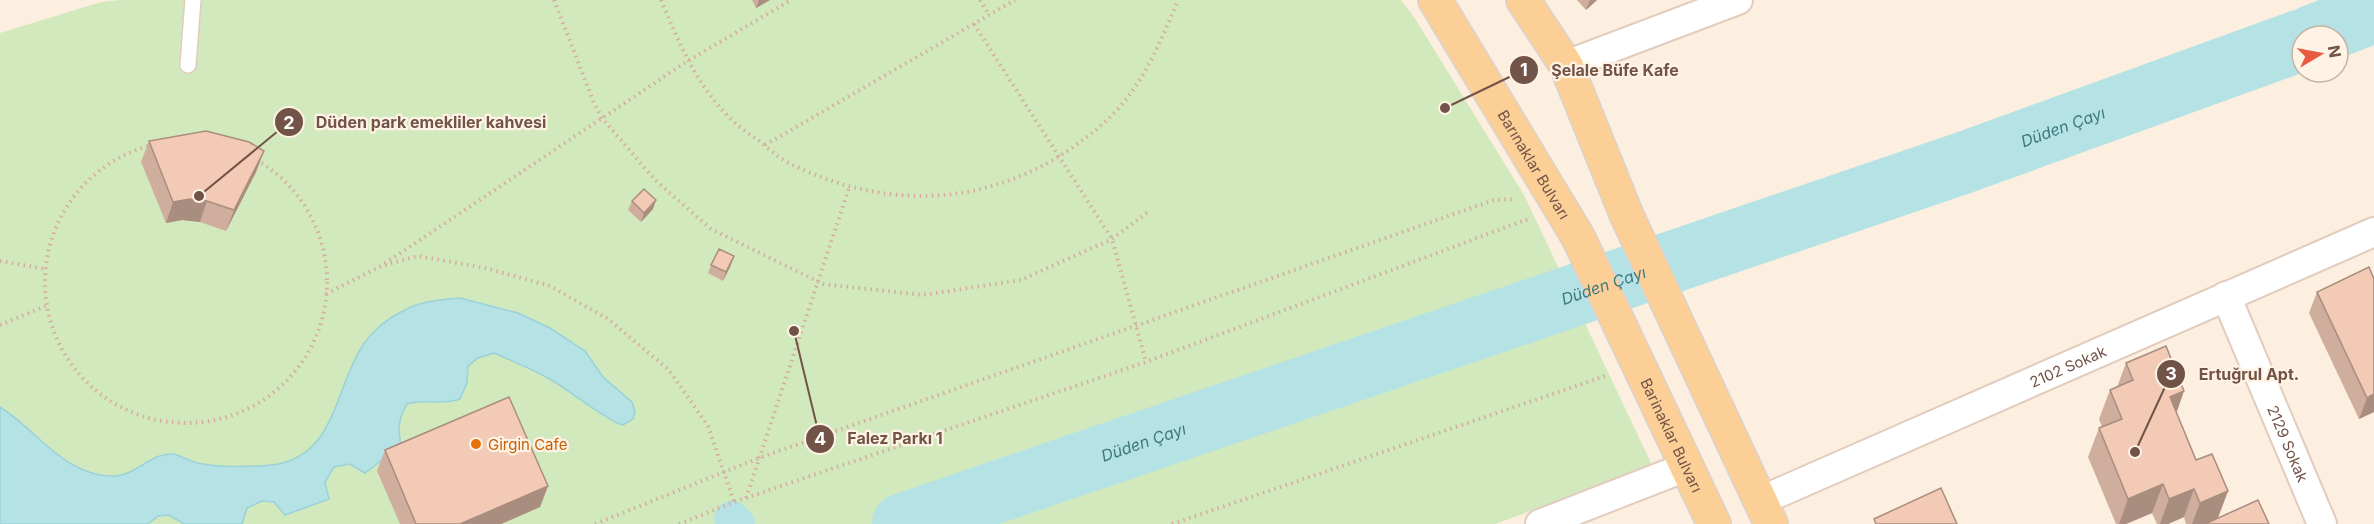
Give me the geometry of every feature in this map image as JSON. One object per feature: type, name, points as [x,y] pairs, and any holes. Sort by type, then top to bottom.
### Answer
[{"type":"main road","name":"Barınaklar Bulvarı","points":[[1435,0],[1562,220],[1636,355]]},
{"type":"main road","points":[[1523,0],[1566,65],[1628,216],[1765,512]]},
{"type":"main road","name":"Barinaklar Bulvarı","points":[[1636,355],[1714,524]]},
{"type":"street","points":[[1566,65],[1738,0]]},
{"type":"street","name":"2102 Sokak","points":[[1765,512],[2226,296],[2374,232]]},
{"type":"street","name":"2129 Sokak","points":[[2226,296],[2322,524]]},
{"type":"street","points":[[1540,524],[1686,467]]},
{"type":"lane","points":[[188,65],[193,0]]},
{"type":"path","points":[[554,0],[602,118],[655,180],[711,229],[817,281],[923,295],[1021,280],[1112,239],[1149,210]]},
{"type":"path","points":[[662,0],[686,62],[729,118],[785,161],[849,188],[918,198],[988,188],[1060,157],[1108,119],[1151,64],[1178,0]]},
{"type":"path","points":[[326,294],[381,266],[686,62],[791,0]]},
{"type":"path","points":[[980,0],[989,15]]},
{"type":"path","points":[[765,145],[1015,0]]},
{"type":"path","points":[[974,24],[1112,239],[1146,362]]},
{"type":"path","points":[[199,141],[234,149],[267,166],[294,192],[314,223],[319,237],[325,258],[326,294],[318,332],[295,371],[276,391],[244,411],[209,422],[172,423],[136,415],[104,398],[77,372],[57,341],[46,306],[45,269],[53,233],[62,216],[71,200],[96,173],[135,150],[162,142],[199,141]]},
{"type":"path","points":[[746,498],[849,188]]},
{"type":"path","points":[[596,524],[759,458],[1494,200],[1519,199],[1562,220]]},
{"type":"path","points":[[679,524],[734,502],[1562,220]]},
{"type":"path","points":[[381,266],[418,256],[485,268],[550,286],[608,319],[669,370],[708,426],[734,502]]},
{"type":"path","points":[[0,261],[45,269]]},
{"type":"path","points":[[0,324],[46,306]]},
{"type":"path","points":[[1172,524],[1636,355]]},
{"type":"green space","points":[[121,0],[1401,0],[1414,17],[1524,195],[1653,467],[1495,524],[0,524],[0,33],[101,2]]},
{"type":"water","points":[[460,298],[518,313],[550,328],[585,351],[603,377],[632,402],[635,412],[633,419],[623,425],[617,423],[546,377],[494,353],[478,358],[468,366],[467,383],[460,399],[407,404],[400,424],[401,446],[365,473],[350,464],[334,467],[325,482],[329,499],[285,515],[274,502],[262,501],[247,508],[242,524],[184,524],[169,515],[158,516],[148,524],[0,524],[0,407],[66,461],[97,474],[122,475],[165,454],[173,454],[210,465],[271,465],[292,460],[307,451],[320,438],[337,404],[351,367],[368,338],[378,328],[390,318],[416,305]]},
{"type":"building","points":[[206,131],[249,142],[264,151],[234,210],[207,201],[190,199],[173,202],[149,141]]},
{"type":"building","points":[[644,189],[656,200],[644,213],[632,201]]},
{"type":"building","points":[[719,249],[734,256],[726,272],[711,265]]},
{"type":"building","points":[[2369,267],[2374,279],[2374,394],[2367,398],[2317,292]]},
{"type":"building","points":[[2166,346],[2184,391],[2170,397],[2196,460],[2212,454],[2228,491],[2200,503],[2194,489],[2169,499],[2163,484],[2128,499],[2099,428],[2122,419],[2110,390],[2133,380],[2126,363]]},
{"type":"building","name":"Girgin Cafe","points":[[509,397],[548,486],[460,524],[416,524],[385,450]]},
{"type":"building","points":[[1941,488],[1957,524],[1876,524],[1874,519]]},
{"type":"building","points":[[2258,500],[2269,524],[2205,524]]},
{"type":"waterway","name":"Düden Çayı","points":[[2343,24],[2374,12]]},
{"type":"waterway","name":"Düden Çayı","points":[[903,524],[1960,164],[2290,44]]},
{"type":"waterway","points":[[732,519],[737,524]]},
{"type":"place","name":"Şelale Büfe Kafe","points":[[1445,108]]},
{"type":"place","name":"Düden park emekliler kahvesi","points":[[199,196]]},
{"type":"place","name":"Falez Parkı 1","points":[[794,331]]},
{"type":"place","name":"Girgin Cafe","points":[[476,444]]},
{"type":"place","name":"Ertuğrul Apt.","points":[[2135,452]]}]
